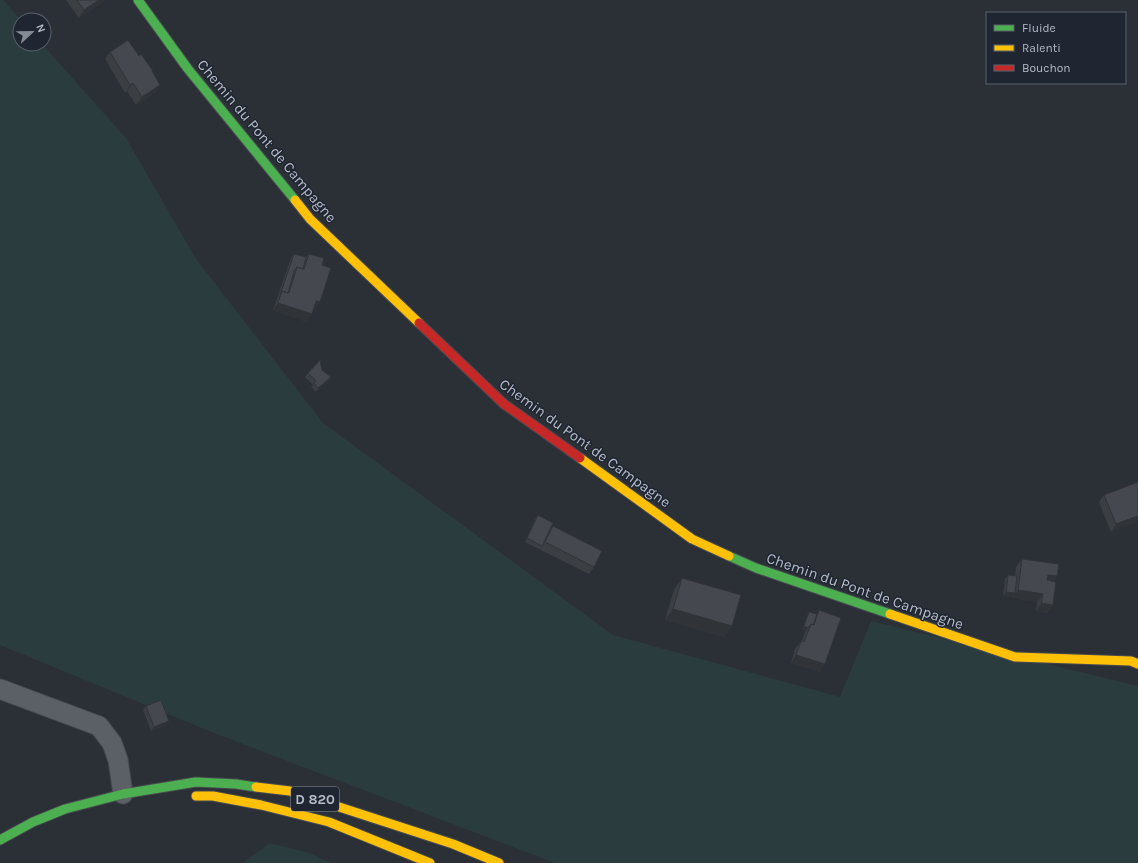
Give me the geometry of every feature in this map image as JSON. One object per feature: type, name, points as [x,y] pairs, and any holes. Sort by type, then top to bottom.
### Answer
[{"type":"street","name":"Chemin du Pont de Campagne","points":[[138,0],[188,69],[310,219],[504,404],[692,539],[756,568],[1015,658],[1136,658]]},
{"type":"street","points":[[0,689],[99,726],[112,743],[118,760],[123,794]]},
{"type":"street","name":"D 820","points":[[0,840],[33,822],[65,809],[123,794],[196,782],[236,784],[290,791],[453,844],[499,863]]},
{"type":"street","name":"D 820","points":[[123,794],[168,795]]},
{"type":"street","name":"D 820","points":[[183,796],[213,796],[260,805],[329,822],[430,863]]},
{"type":"shaded area","points":[[0,0],[3,0],[14,12],[12,12],[12,52],[49,52],[126,138],[196,259],[323,423],[613,635],[840,697],[871,621],[1138,686],[1138,863],[555,863],[214,733],[0,645]]},
{"type":"shaded area","points":[[270,843],[306,852],[332,863],[243,863]]},
{"type":"building","points":[[77,0],[99,0],[84,10]]},
{"type":"building","points":[[128,40],[139,56],[141,54],[153,71],[160,85],[142,97],[133,83],[130,85],[110,52]]},
{"type":"building","points":[[294,254],[306,257],[303,269],[297,267],[294,271],[288,293],[282,291],[280,295]]},
{"type":"building","points":[[309,254],[324,258],[322,265],[331,268],[320,302],[316,301],[312,314],[278,303],[282,291],[289,293],[297,267],[304,269]]},
{"type":"building","points":[[320,360],[322,370],[331,377],[318,388],[314,383],[316,381],[308,373]]},
{"type":"building","points":[[1138,482],[1138,516],[1116,524],[1104,495]]},
{"type":"building","points":[[538,515],[553,523],[542,546],[527,538]]},
{"type":"building","points":[[553,526],[602,551],[594,567],[545,542]]},
{"type":"building","points":[[1022,559],[1059,564],[1057,576],[1048,575],[1047,580],[1056,582],[1053,605],[1041,603],[1043,594],[1018,590]]},
{"type":"building","points":[[1008,575],[1017,576],[1015,593],[1006,592]]},
{"type":"building","points":[[682,578],[741,595],[732,626],[673,609]]},
{"type":"building","points":[[819,610],[841,618],[825,664],[796,655],[801,641],[804,642],[811,624],[814,625]]},
{"type":"building","points":[[809,612],[817,614],[813,625],[811,624],[808,628],[804,626]]},
{"type":"building","points":[[161,700],[169,721],[154,727],[146,706]]},
{"type":"traffic: fast","points":[[138,0],[188,69],[295,200]]},
{"type":"traffic: fast","points":[[729,556],[756,568],[890,614]]},
{"type":"traffic: fast","points":[[0,840],[33,822],[65,809],[123,794],[196,782],[236,784],[256,787]]},
{"type":"traffic: slow","points":[[295,200],[310,219],[419,323]]},
{"type":"traffic: slow","points":[[580,458],[692,539],[729,556]]},
{"type":"traffic: slow","points":[[890,614],[1015,657],[1131,661],[1138,664]]},
{"type":"traffic: slow","points":[[256,787],[290,791],[453,844],[499,863]]},
{"type":"traffic: slow","points":[[196,796],[213,796],[261,805],[329,822],[430,863]]},
{"type":"traffic: jam","points":[[419,323],[504,404],[580,458]]}]
